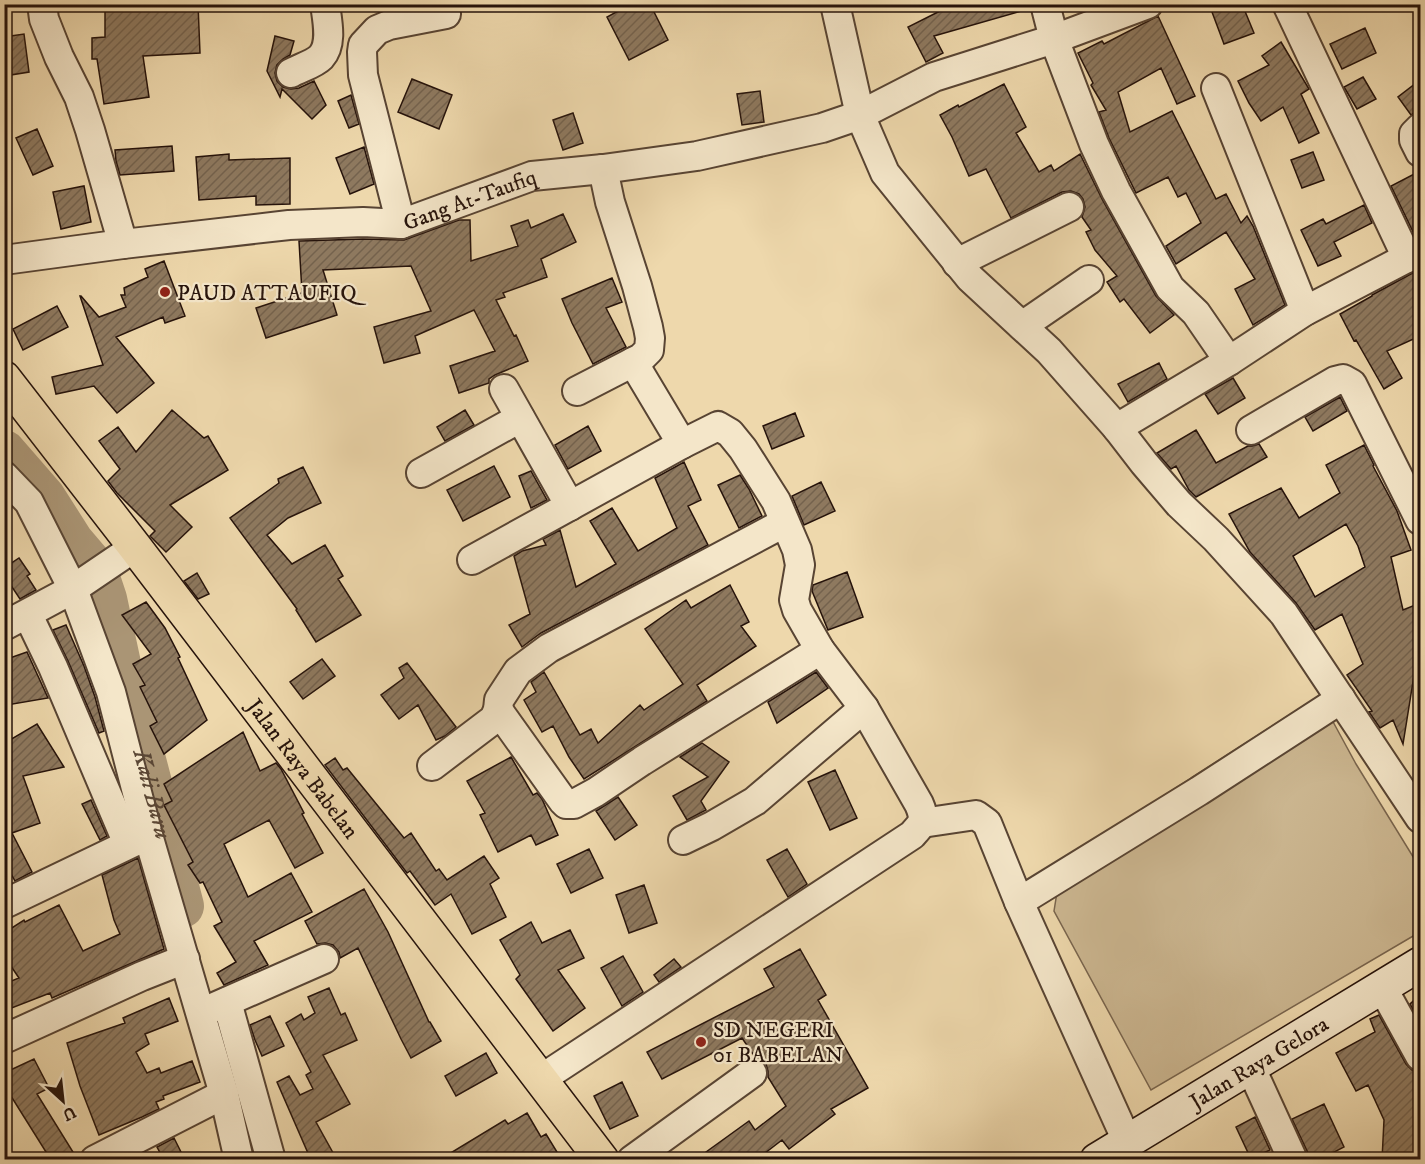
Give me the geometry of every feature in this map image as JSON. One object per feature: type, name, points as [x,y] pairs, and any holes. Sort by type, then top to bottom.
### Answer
[{"type":"main road","name":"Jalan Raya Babelan","points":[[4,378],[603,1160]]},
{"type":"street","points":[[42,4],[44,19],[59,57],[79,97],[123,244]]},
{"type":"street","points":[[291,73],[316,61],[328,46],[325,4]]},
{"type":"street","points":[[835,4],[860,115],[885,173],[970,278],[1049,351],[1117,428],[1179,504],[1216,538],[1284,614],[1420,818]]},
{"type":"street","points":[[1045,4],[1054,39],[1094,144],[1116,191],[1170,288],[1196,314],[1228,361]]},
{"type":"street","name":"Gang At-Taufiq","points":[[4,261],[123,244],[289,225],[363,222],[401,224],[532,176],[697,156],[822,128],[860,115],[934,77],[1054,39],[1148,4]]},
{"type":"street","points":[[1117,428],[1305,311],[1414,255],[1287,4]]},
{"type":"street","points":[[401,224],[363,75],[363,45],[377,30],[446,14]]},
{"type":"street","points":[[1216,88],[1305,311]]},
{"type":"street","points":[[1420,128],[1414,134],[1414,140],[1420,152]]},
{"type":"street","points":[[577,391],[647,354],[650,346],[637,286],[610,202],[603,169]]},
{"type":"street","points":[[957,263],[1069,207]]},
{"type":"street","points":[[1022,326],[1089,280]]},
{"type":"street","points":[[633,362],[682,444]]},
{"type":"street","points":[[1251,430],[1335,381],[1343,379],[1352,384],[1420,520]]},
{"type":"street","points":[[504,389],[570,506]]},
{"type":"street","points":[[421,473],[520,418]]},
{"type":"street","points":[[472,560],[718,426],[730,434],[743,449],[776,501],[797,550],[800,565],[794,600],[796,610],[820,650],[864,708],[923,813],[922,824],[912,835],[541,1079]]},
{"type":"street","points":[[4,476],[29,502],[90,577],[138,840]]},
{"type":"street","points":[[432,766],[494,719],[499,700],[518,671],[549,648],[784,523]]},
{"type":"street","points":[[135,547],[16,621],[53,667],[138,840],[185,959],[213,1008],[271,1160]]},
{"type":"street","points":[[498,710],[563,801],[566,804],[573,804],[596,792],[820,650]]},
{"type":"street","points":[[1019,902],[1199,791],[1341,699]]},
{"type":"street","points":[[683,840],[755,801],[864,708]]},
{"type":"street","points":[[922,824],[976,815],[982,818],[989,828],[1019,902],[1127,1141]]},
{"type":"street","points":[[4,904],[138,840]]},
{"type":"street","points":[[4,1039],[142,976],[185,959]]},
{"type":"street","points":[[213,1008],[324,959]]},
{"type":"street","name":"Jalan Raya Gelora","points":[[1097,1160],[1420,964]]},
{"type":"street","points":[[1382,987],[1420,1056]]},
{"type":"street","points":[[213,1008],[224,1094],[239,1160]]},
{"type":"street","points":[[1250,1066],[1293,1160]]},
{"type":"street","points":[[632,1160],[752,1073]]},
{"type":"street","points":[[94,1160],[224,1094]]},
{"type":"shaded area","points":[[1319,696],[1356,764],[1420,868],[1420,932],[1151,1090],[1054,911],[1062,861]]},
{"type":"building","points":[[105,4],[198,4],[200,53],[143,56],[149,97],[104,104],[97,59],[92,59],[92,38],[105,37]]},
{"type":"building","points":[[631,4],[650,4],[668,40],[629,60],[607,17]]},
{"type":"building","points":[[938,4],[1024,4],[1025,10],[934,36],[943,53],[926,62],[908,27],[940,11]]},
{"type":"building","points":[[1209,4],[1242,4],[1254,33],[1224,44]]},
{"type":"building","points":[[1158,16],[1195,96],[1177,104],[1161,68],[1118,92],[1130,132],[1172,111],[1216,199],[1226,194],[1241,223],[1247,216],[1285,305],[1253,325],[1235,289],[1255,279],[1226,232],[1176,264],[1166,246],[1201,223],[1186,193],[1178,197],[1168,177],[1136,193],[1099,112],[1106,110],[1091,85],[1093,83],[1078,53],[1102,41],[1104,44]]},
{"type":"building","points":[[1365,28],[1376,53],[1342,69],[1330,44]]},
{"type":"building","points":[[24,34],[29,72],[4,76],[4,37]]},
{"type":"building","points":[[275,36],[294,41],[290,55],[277,65],[275,73],[277,81],[283,87],[291,89],[314,81],[326,105],[312,119],[282,89],[280,97],[267,71]]},
{"type":"building","points":[[1281,42],[1309,89],[1301,94],[1319,133],[1299,143],[1283,107],[1261,121],[1238,81],[1269,65],[1262,56]]},
{"type":"building","points":[[1363,77],[1376,99],[1357,109],[1344,87]]},
{"type":"building","points":[[412,79],[452,95],[439,129],[398,112]]},
{"type":"building","points":[[1420,80],[1420,112],[1411,115],[1398,97]]},
{"type":"building","points":[[1004,84],[1026,127],[1016,133],[1039,172],[1051,165],[1054,171],[1080,154],[1102,199],[1156,296],[1174,315],[1150,333],[1124,299],[1120,302],[1107,282],[1117,276],[1095,250],[1086,232],[1091,230],[1082,217],[1085,207],[1079,194],[1071,191],[1062,192],[1011,218],[986,169],[969,176],[940,115]]},
{"type":"building","points":[[760,91],[764,122],[742,125],[737,94]]},
{"type":"building","points":[[351,95],[359,124],[349,128],[338,101]]},
{"type":"building","points":[[573,113],[583,143],[563,150],[553,120]]},
{"type":"building","points":[[37,129],[53,166],[33,175],[16,138]]},
{"type":"building","points":[[172,146],[174,171],[120,175],[115,150]]},
{"type":"building","points":[[364,147],[374,184],[350,194],[336,158]]},
{"type":"building","points":[[1313,152],[1324,180],[1302,188],[1291,160]]},
{"type":"building","points":[[229,154],[229,160],[290,158],[290,204],[256,205],[256,196],[199,200],[196,157]]},
{"type":"building","points":[[1420,171],[1420,235],[1415,236],[1391,186]]},
{"type":"building","points":[[84,186],[91,222],[61,229],[53,192]]},
{"type":"building","points":[[1364,205],[1372,223],[1334,242],[1341,256],[1318,266],[1301,230],[1323,219],[1326,224]]},
{"type":"building","points":[[563,214],[576,242],[541,259],[547,277],[503,293],[505,297],[496,300],[528,361],[495,375],[489,379],[489,383],[459,393],[450,366],[495,351],[474,310],[415,336],[420,353],[384,363],[374,327],[431,311],[411,266],[323,270],[337,315],[266,338],[256,308],[302,293],[299,241],[404,240],[459,220],[470,220],[471,261],[518,246],[511,226],[528,220],[531,228]]},
{"type":"building","points":[[164,261],[185,316],[165,323],[163,317],[116,337],[154,383],[117,413],[94,386],[56,394],[52,377],[103,365],[80,296],[99,317],[126,307],[121,295],[125,295],[124,288],[148,277],[145,269]]},
{"type":"building","points":[[1420,269],[1420,336],[1387,351],[1402,378],[1384,389],[1340,314]]},
{"type":"building","points":[[612,278],[622,302],[606,308],[626,347],[593,364],[562,299]]},
{"type":"building","points":[[57,306],[68,327],[23,350],[13,329]]},
{"type":"building","points":[[1159,363],[1167,379],[1128,402],[1118,384]]},
{"type":"building","points":[[1233,378],[1245,398],[1218,414],[1205,394]]},
{"type":"building","points":[[1340,397],[1347,411],[1313,431],[1305,417]]},
{"type":"building","points":[[172,410],[204,438],[208,436],[228,470],[170,505],[192,527],[166,552],[150,536],[155,531],[108,481],[120,469],[99,441],[118,427],[136,452]]},
{"type":"building","points":[[465,410],[474,425],[445,441],[437,427]]},
{"type":"building","points":[[795,413],[804,436],[772,449],[763,426]]},
{"type":"building","points":[[588,426],[601,451],[568,469],[555,445]]},
{"type":"building","points":[[1196,430],[1216,463],[1248,446],[1259,444],[1267,457],[1196,497],[1189,490],[1176,466],[1171,469],[1157,453]]},
{"type":"building","points":[[1364,445],[1397,511],[1411,550],[1391,557],[1403,610],[1420,603],[1420,638],[1403,744],[1393,720],[1380,728],[1369,712],[1372,711],[1347,675],[1363,664],[1342,614],[1315,630],[1296,603],[1250,552],[1229,514],[1281,488],[1299,518],[1340,493],[1326,465]],"holes":[[[1346,524],[1358,546],[1365,567],[1315,597],[1293,556]]]},
{"type":"building","points":[[684,462],[701,500],[688,506],[708,545],[541,633],[522,647],[509,625],[530,614],[514,556],[522,551],[546,545],[543,539],[560,530],[576,587],[616,564],[590,521],[612,508],[638,551],[677,528],[655,478]]},
{"type":"building","points":[[494,466],[510,497],[463,521],[447,490]]},
{"type":"building","points":[[303,467],[321,503],[288,518],[267,535],[292,564],[325,545],[343,576],[338,579],[361,615],[316,642],[297,609],[230,518],[279,483],[278,479]]},
{"type":"building","points":[[531,471],[547,500],[531,508],[519,476]]},
{"type":"building","points":[[740,475],[762,516],[739,528],[718,485]]},
{"type":"building","points":[[821,482],[835,511],[804,525],[792,496]]},
{"type":"building","points":[[19,558],[30,574],[27,576],[36,590],[20,599],[4,575],[4,568]]},
{"type":"building","points":[[847,572],[863,617],[828,630],[812,591],[813,585]]},
{"type":"building","points":[[197,573],[209,594],[198,599],[184,581]]},
{"type":"building","points":[[730,585],[749,622],[741,626],[756,646],[697,685],[707,701],[584,779],[569,757],[553,726],[542,732],[524,700],[536,692],[531,682],[544,672],[580,735],[591,729],[598,743],[640,705],[644,710],[683,684],[645,629],[686,600],[691,608]]},
{"type":"building","points":[[146,602],[165,628],[180,657],[178,658],[207,720],[164,754],[150,726],[157,722],[140,687],[145,685],[133,664],[151,654],[122,615]]},
{"type":"building","points":[[66,625],[95,697],[104,731],[99,733],[53,630]]},
{"type":"building","points":[[27,652],[48,698],[7,705],[4,694],[4,660]]},
{"type":"building","points":[[322,659],[335,676],[303,699],[290,682]]},
{"type":"building","points":[[407,663],[456,727],[445,736],[436,740],[418,705],[399,719],[381,695],[404,678],[399,668]]},
{"type":"building","points":[[816,672],[828,688],[777,723],[768,702]]},
{"type":"building","points":[[37,724],[64,767],[23,776],[40,823],[12,833],[32,872],[15,881],[4,861],[4,732],[7,732],[10,740]]},
{"type":"building","points":[[243,732],[260,771],[276,763],[281,769],[323,853],[295,868],[269,820],[224,844],[248,897],[291,873],[312,912],[254,941],[268,965],[224,985],[217,973],[236,962],[214,926],[222,922],[203,882],[200,883],[188,865],[193,862],[164,805],[172,801],[164,784]]},
{"type":"building","points":[[702,743],[729,762],[701,801],[706,810],[687,820],[673,796],[708,777],[680,757]]},
{"type":"building","points":[[511,757],[533,795],[537,793],[542,799],[558,835],[536,845],[531,835],[498,852],[480,815],[485,813],[467,781]]},
{"type":"building","points":[[335,758],[343,770],[347,768],[404,838],[411,833],[436,871],[439,869],[447,880],[484,856],[499,878],[490,884],[506,917],[472,934],[451,894],[435,905],[410,871],[407,873],[325,765]]},
{"type":"building","points":[[835,770],[857,818],[830,830],[808,782]]},
{"type":"building","points":[[618,797],[637,825],[615,840],[596,811]]},
{"type":"building","points":[[91,800],[107,836],[100,840],[82,804]]},
{"type":"building","points":[[589,849],[603,878],[571,893],[557,864]]},
{"type":"building","points":[[787,849],[807,884],[788,897],[767,860]]},
{"type":"building","points":[[138,858],[164,949],[52,998],[50,993],[4,1011],[4,984],[19,978],[4,956],[4,933],[24,920],[25,922],[59,905],[83,951],[120,934],[102,875]]},
{"type":"building","points":[[644,885],[657,923],[629,933],[616,895]]},
{"type":"building","points":[[364,889],[388,932],[429,1022],[441,1041],[411,1058],[358,948],[340,958],[339,952],[333,945],[317,944],[305,921]]},
{"type":"building","points":[[531,922],[542,943],[570,930],[584,958],[558,970],[585,1008],[553,1031],[516,979],[520,975],[500,940]]},
{"type":"building","points":[[800,949],[826,995],[818,1000],[868,1088],[831,1109],[835,1114],[789,1149],[782,1140],[756,1160],[695,1160],[749,1121],[755,1130],[786,1106],[768,1077],[766,1064],[755,1057],[742,1038],[662,1079],[647,1052],[774,987],[764,969]]},
{"type":"building","points":[[623,956],[643,992],[622,1006],[601,968]]},
{"type":"building","points":[[674,959],[681,967],[659,982],[654,975]]},
{"type":"building","points":[[329,988],[341,1015],[345,1013],[357,1040],[323,1055],[350,1104],[316,1122],[337,1160],[311,1160],[277,1082],[289,1076],[300,1095],[313,1089],[306,1075],[311,1072],[286,1023],[301,1014],[304,1020],[315,1013],[308,997]]},
{"type":"building","points":[[1420,995],[1420,1023],[1410,1004]]},
{"type":"building","points":[[169,998],[178,1021],[145,1034],[149,1044],[136,1052],[147,1073],[159,1068],[161,1073],[192,1061],[200,1082],[163,1096],[164,1099],[156,1102],[159,1109],[99,1135],[80,1086],[67,1043],[125,1023],[123,1018]]},
{"type":"building","points":[[1379,1015],[1406,1064],[1412,1070],[1420,1072],[1420,1160],[1382,1160],[1384,1120],[1368,1085],[1356,1091],[1336,1053],[1375,1032],[1370,1019]]},
{"type":"building","points":[[270,1016],[284,1046],[262,1056],[250,1025]]},
{"type":"building","points":[[486,1053],[497,1073],[456,1096],[445,1076]]},
{"type":"building","points":[[34,1059],[49,1088],[37,1094],[73,1152],[61,1160],[51,1160],[4,1085],[4,1073]]},
{"type":"building","points":[[622,1082],[638,1116],[610,1129],[594,1096]]},
{"type":"building","points":[[1324,1104],[1344,1147],[1319,1160],[1309,1160],[1292,1119]]},
{"type":"building","points":[[527,1113],[541,1137],[546,1134],[557,1152],[545,1160],[439,1160],[505,1120],[508,1124]]},
{"type":"building","points":[[1255,1117],[1270,1150],[1251,1159],[1236,1127]]},
{"type":"building","points":[[174,1138],[185,1160],[164,1160],[157,1147]]},
{"type":"waterway","name":"Kali Baru","points":[[4,452],[44,498],[72,542],[95,569],[105,599],[119,664],[182,906]]},
{"type":"waterway","name":"Kali Baru","points":[[231,1074],[255,1160]]},
{"type":"place","name":"PAUD ATTAUFIQ","points":[[165,292]]},
{"type":"place","name":"SD NEGERI 01 BABELAN","points":[[701,1042]]}]
